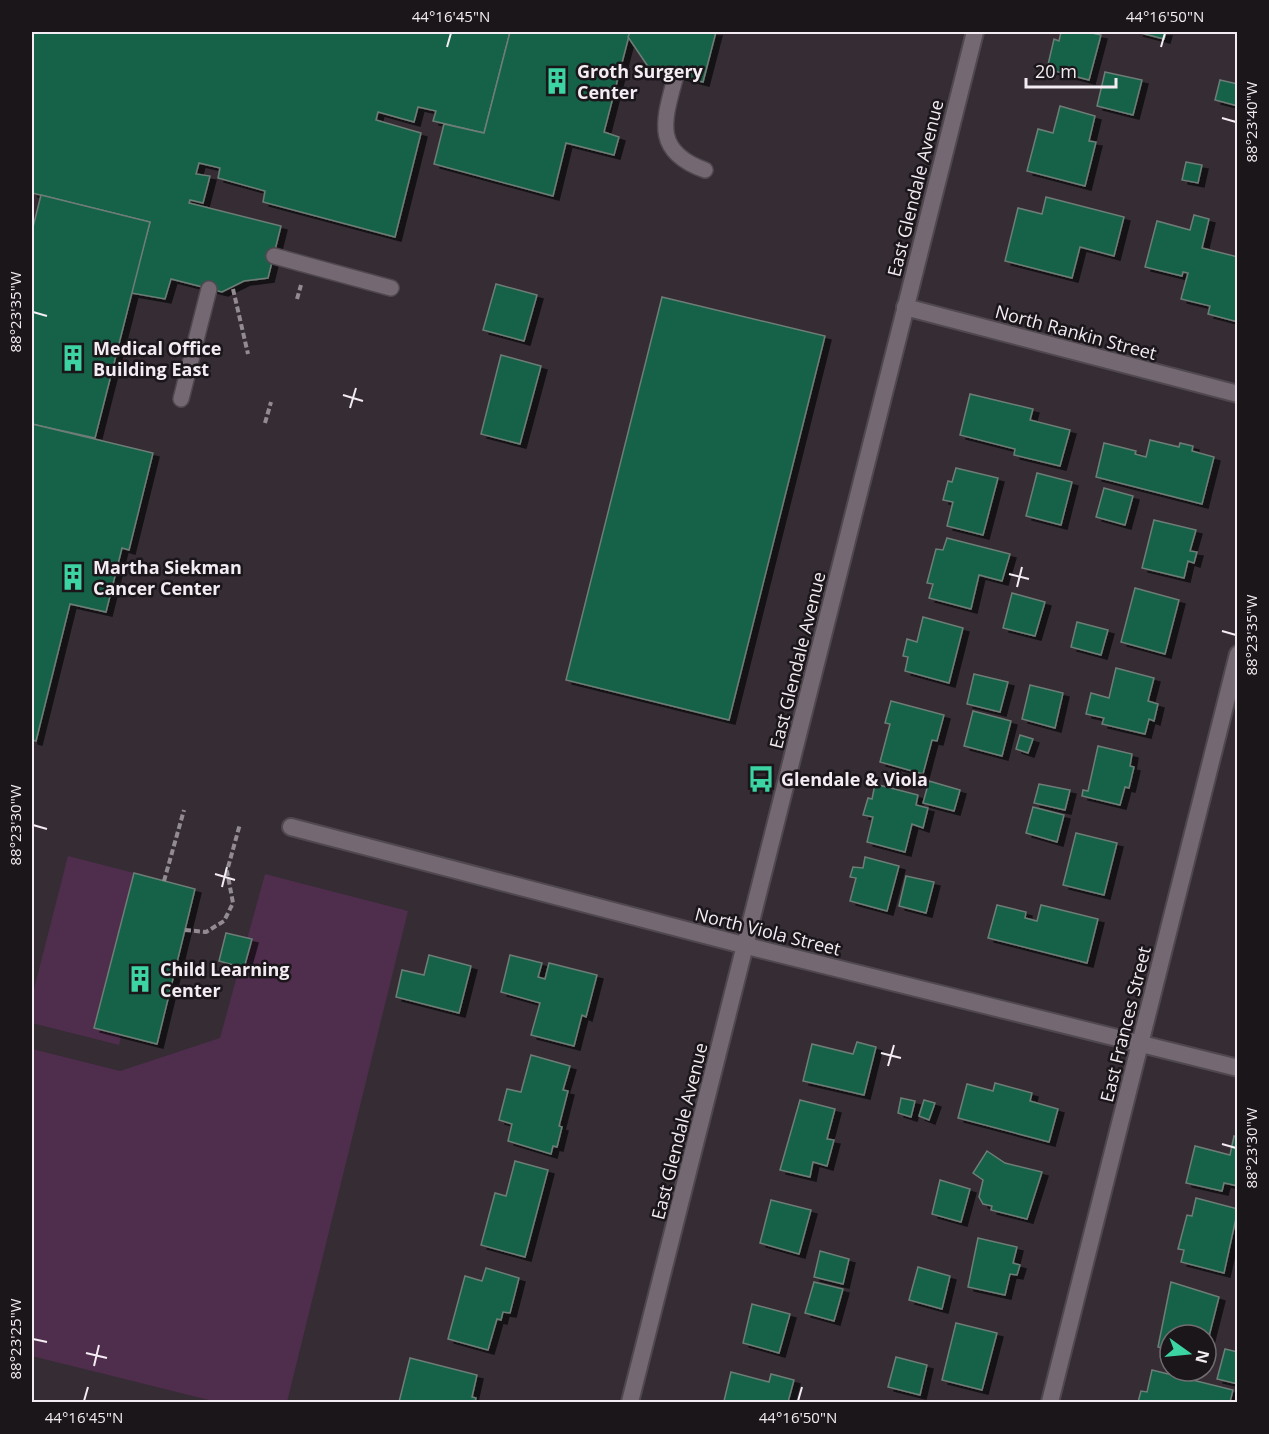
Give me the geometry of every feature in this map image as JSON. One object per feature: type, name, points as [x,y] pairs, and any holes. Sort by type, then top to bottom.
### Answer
[{"type":"street","name":"East Glendale Avenue","points":[[630,1402],[747,946],[904,307],[975,32]]},
{"type":"street","name":"North Rankin Street","points":[[904,307],[1238,394]]},
{"type":"street","name":"East Frances Street","points":[[1050,1402],[1238,654]]},
{"type":"street","name":"North Viola Street","points":[[291,827],[747,946],[1238,1068]]},
{"type":"lane","points":[[676,75],[664,121],[670,147],[685,162],[705,170]]},
{"type":"lane","points":[[274,256],[391,288]]},
{"type":"lane","points":[[180,399],[209,289]]},
{"type":"path","points":[[232,285],[248,354]]},
{"type":"path","points":[[265,423],[271,402]]},
{"type":"path","points":[[164,881],[184,810]]},
{"type":"path","points":[[185,930],[206,932],[224,921],[233,903],[227,871],[240,824]]},
{"type":"shaded area","points":[[68,856],[134,873],[94,1028],[121,1036],[119,1045],[32,1023],[32,997]]},
{"type":"shaded area","points":[[265,874],[408,911],[287,1402],[217,1402],[32,1356],[32,1049],[120,1071],[220,1038]]},
{"type":"building","points":[[32,32],[510,32],[484,133],[433,121],[436,111],[418,107],[414,122],[378,112],[376,120],[421,133],[395,237],[263,202],[265,191],[218,178],[220,168],[199,163],[196,174],[210,176],[203,203],[190,200],[189,203],[281,226],[268,278],[244,281],[222,292],[171,279],[165,299],[131,293],[150,222],[32,193]]},
{"type":"building","name":"Groth Surgery Center","points":[[510,32],[630,32],[604,132],[619,137],[614,155],[566,143],[553,196],[434,164],[444,124],[484,133]]},
{"type":"building","points":[[630,32],[716,32],[703,82],[649,68],[628,37]]},
{"type":"building","points":[[1061,32],[1087,32],[1101,35],[1089,80],[1047,69],[1054,39],[1059,41]]},
{"type":"building","points":[[1137,32],[1166,32],[1164,39]]},
{"type":"building","points":[[1105,72],[1142,80],[1133,115],[1097,106]]},
{"type":"building","points":[[1220,80],[1238,84],[1238,106],[1215,100]]},
{"type":"building","points":[[1060,106],[1095,116],[1089,141],[1096,142],[1085,186],[1027,171],[1038,129],[1053,133]]},
{"type":"building","points":[[1186,162],[1202,165],[1198,183],[1182,180]]},
{"type":"building","name":"Medical Office Building East","points":[[41,195],[150,222],[95,438],[32,424],[32,231]]},
{"type":"building","points":[[1046,197],[1124,217],[1114,256],[1080,247],[1072,278],[1005,261],[1018,208],[1042,214]]},
{"type":"building","points":[[1194,215],[1209,219],[1202,248],[1238,257],[1238,322],[1208,314],[1210,306],[1181,299],[1188,273],[1183,272],[1182,276],[1145,267],[1157,221],[1190,230]]},
{"type":"building","points":[[496,284],[537,295],[524,341],[483,330]]},
{"type":"building","points":[[662,297],[825,336],[729,720],[566,680]]},
{"type":"building","points":[[501,355],[541,366],[520,444],[481,434]]},
{"type":"building","points":[[970,394],[1033,409],[1030,420],[1070,430],[1060,466],[1014,455],[1015,449],[960,435]]},
{"type":"building","name":"Martha Siekman Cancer Center","points":[[32,424],[153,453],[129,550],[122,548],[106,612],[70,604],[36,741],[32,740]]},
{"type":"building","points":[[1150,440],[1179,447],[1180,443],[1193,446],[1192,451],[1214,457],[1202,504],[1096,477],[1104,443],[1136,451],[1135,454],[1146,457]]},
{"type":"building","points":[[956,468],[998,478],[983,535],[947,526],[953,502],[943,500],[948,481],[952,482]]},
{"type":"building","points":[[1037,473],[1072,482],[1061,525],[1026,516]]},
{"type":"building","points":[[1104,488],[1133,496],[1125,525],[1096,517]]},
{"type":"building","points":[[1154,520],[1196,530],[1190,551],[1197,552],[1194,563],[1188,561],[1184,578],[1142,568]]},
{"type":"building","points":[[947,538],[1010,554],[1002,581],[979,575],[971,609],[929,598],[933,584],[927,583],[936,549],[943,550]]},
{"type":"building","points":[[1135,588],[1179,600],[1165,654],[1121,642]]},
{"type":"building","points":[[1012,593],[1045,602],[1035,636],[1003,628]]},
{"type":"building","points":[[923,617],[963,628],[949,683],[905,671],[908,657],[903,656],[907,639],[917,642]]},
{"type":"building","points":[[1077,622],[1108,630],[1101,655],[1071,647]]},
{"type":"building","points":[[1116,668],[1154,678],[1148,701],[1158,704],[1154,721],[1149,719],[1145,734],[1102,724],[1104,718],[1086,714],[1091,693],[1109,698]]},
{"type":"building","points":[[974,674],[1008,682],[1000,712],[967,704]]},
{"type":"building","points":[[1030,685],[1063,693],[1055,728],[1022,719]]},
{"type":"building","points":[[891,701],[944,715],[937,741],[932,740],[923,774],[880,762],[890,724],[885,723]]},
{"type":"building","points":[[973,711],[1011,721],[1002,756],[964,746]]},
{"type":"building","points":[[1020,735],[1033,739],[1028,753],[1016,749]]},
{"type":"building","points":[[1098,746],[1132,754],[1130,766],[1134,767],[1129,788],[1125,787],[1120,805],[1082,796],[1083,790],[1088,791]]},
{"type":"building","points":[[929,781],[960,790],[954,811],[923,803]]},
{"type":"building","points":[[875,784],[918,795],[916,805],[928,808],[923,828],[912,824],[905,852],[867,842],[873,817],[863,815],[868,798],[872,799]]},
{"type":"building","points":[[1039,784],[1070,790],[1065,810],[1034,803]]},
{"type":"building","points":[[1033,807],[1064,815],[1057,842],[1026,833]]},
{"type":"building","points":[[1076,833],[1117,843],[1104,895],[1063,885]]},
{"type":"building","points":[[865,857],[899,866],[887,911],[850,901],[856,878],[850,877],[853,867],[863,868]]},
{"type":"building","name":"Child Learning Center","points":[[134,873],[195,889],[157,1044],[94,1028]]},
{"type":"building","points":[[906,876],[934,882],[926,913],[899,906]]},
{"type":"building","points":[[997,905],[1026,912],[1025,918],[1037,921],[1041,905],[1098,919],[1087,963],[988,938]]},
{"type":"building","points":[[226,933],[252,939],[244,968],[219,961]]},
{"type":"building","points":[[429,955],[471,966],[459,1013],[396,997],[402,970],[424,975]]},
{"type":"building","points":[[510,955],[542,963],[538,977],[545,979],[549,963],[597,975],[586,1017],[582,1015],[574,1046],[531,1035],[540,1003],[501,992]]},
{"type":"building","points":[[857,1042],[876,1047],[864,1095],[803,1081],[812,1044],[853,1054]]},
{"type":"building","points":[[531,1055],[570,1066],[563,1090],[568,1091],[559,1126],[562,1127],[557,1147],[553,1146],[551,1154],[508,1141],[512,1124],[499,1120],[507,1089],[521,1092]]},
{"type":"building","points":[[995,1083],[1032,1093],[1030,1101],[1058,1109],[1049,1142],[958,1118],[967,1084],[993,1091]]},
{"type":"building","points":[[901,1098],[915,1101],[911,1117],[898,1113]]},
{"type":"building","points":[[800,1100],[835,1109],[827,1139],[834,1140],[827,1166],[813,1162],[810,1177],[780,1170]]},
{"type":"building","points":[[924,1100],[935,1103],[929,1120],[919,1116]]},
{"type":"building","points":[[1234,1136],[1238,1137],[1238,1186],[1224,1183],[1222,1191],[1186,1183],[1195,1146],[1230,1155]]},
{"type":"building","points":[[987,1151],[1005,1163],[1042,1172],[1027,1219],[991,1210],[992,1206],[983,1204],[979,1197],[983,1180],[973,1173]]},
{"type":"building","points":[[515,1161],[548,1170],[525,1257],[481,1245],[495,1193],[506,1196]]},
{"type":"building","points":[[940,1180],[970,1189],[961,1222],[932,1214]]},
{"type":"building","points":[[1196,1198],[1238,1209],[1224,1273],[1181,1262],[1184,1250],[1178,1249],[1187,1215],[1192,1216]]},
{"type":"building","points":[[771,1200],[811,1210],[799,1254],[760,1243]]},
{"type":"building","points":[[978,1238],[1017,1247],[1013,1263],[1020,1265],[1017,1275],[1010,1274],[1005,1295],[968,1287]]},
{"type":"building","points":[[820,1251],[849,1259],[843,1284],[814,1277]]},
{"type":"building","points":[[918,1267],[950,1276],[942,1309],[909,1300]]},
{"type":"building","points":[[486,1268],[519,1278],[510,1313],[503,1312],[501,1320],[497,1319],[488,1350],[448,1339],[465,1276],[482,1281]]},
{"type":"building","points":[[814,1282],[843,1289],[834,1321],[805,1313]]},
{"type":"building","points":[[1171,1282],[1219,1297],[1212,1323],[1163,1323]]},
{"type":"building","points":[[752,1304],[790,1314],[779,1353],[743,1343]]},
{"type":"building","points":[[956,1323],[997,1333],[982,1390],[942,1380]]},
{"type":"building","points":[[1225,1349],[1238,1352],[1238,1384],[1218,1379]]},
{"type":"building","points":[[896,1357],[927,1365],[920,1395],[888,1387]]},
{"type":"building","points":[[410,1358],[477,1375],[472,1397],[476,1398],[475,1402],[399,1402]]},
{"type":"building","points":[[1152,1370],[1158,1371],[1158,1383],[1205,1383],[1233,1390],[1230,1402],[1138,1402],[1141,1391],[1147,1392]]},
{"type":"building","points":[[731,1372],[769,1382],[771,1374],[794,1380],[788,1402],[724,1401]]},
{"type":"place","name":"Groth Surgery Center","points":[[557,81]]},
{"type":"place","name":"Medical Office Building East","points":[[73,358]]},
{"type":"place","name":"Martha Siekman Cancer Center","points":[[73,577]]},
{"type":"place","name":"Glendale & Viola","points":[[761,779]]},
{"type":"place","name":"Child Learning Center","points":[[140,979]]}]
